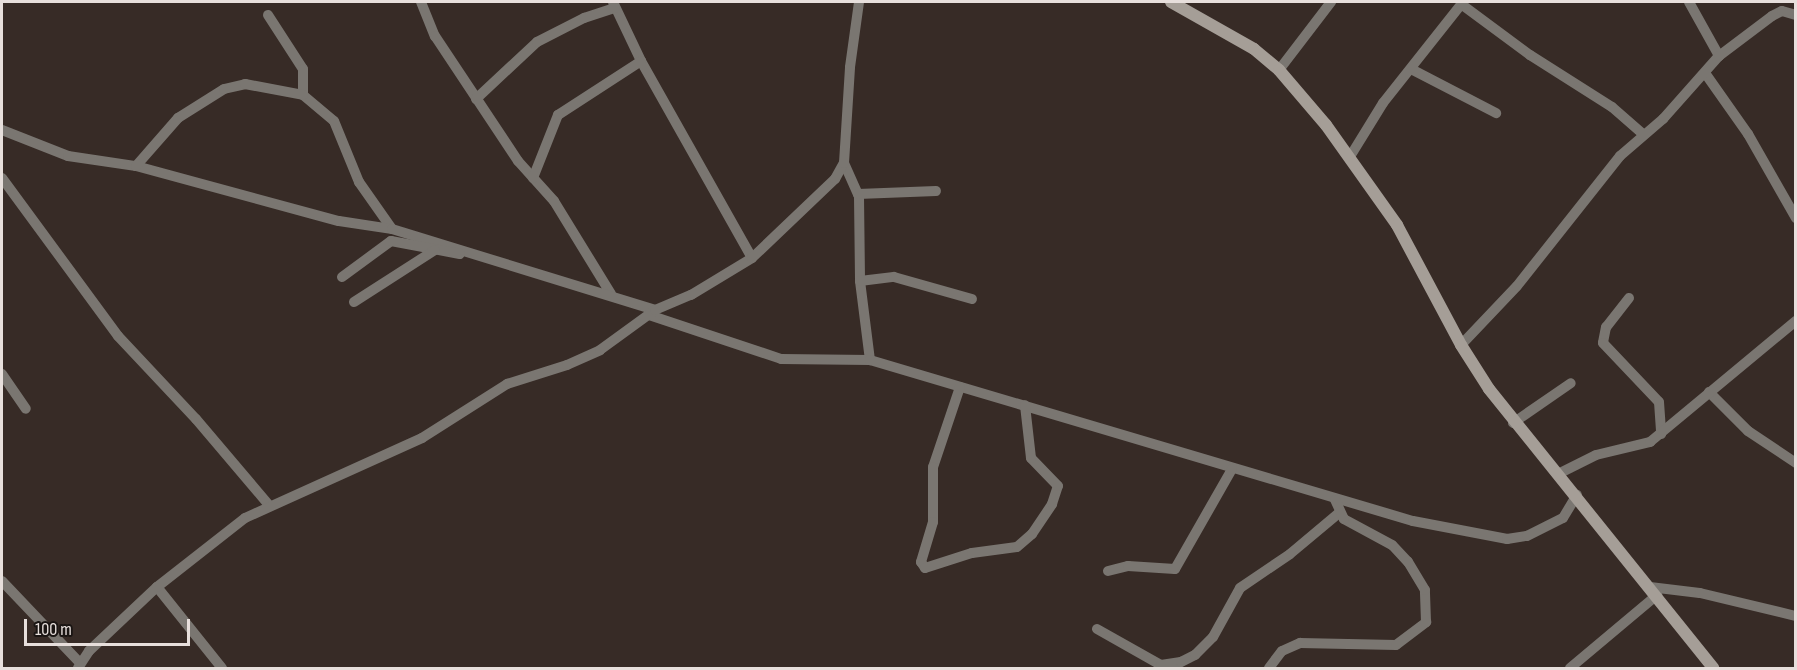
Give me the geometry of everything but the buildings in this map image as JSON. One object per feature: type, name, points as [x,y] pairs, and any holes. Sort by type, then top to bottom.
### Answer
[{"type":"main road","points":[[1171,2],[1254,49],[1279,70],[1351,155],[1397,225],[1461,345],[1513,423],[1577,495],[1713,669]]},
{"type":"street","points":[[421,2],[435,36],[476,99],[533,178],[555,201],[611,294]]},
{"type":"street","points":[[2,581],[79,666],[157,587],[214,538],[268,504],[422,438],[507,384],[592,354],[652,312],[691,295],[752,258],[835,179],[844,163],[850,67],[859,2]]},
{"type":"street","points":[[1279,70],[1331,2]]},
{"type":"street","points":[[1689,2],[1719,56]]},
{"type":"street","points":[[1351,155],[1383,103],[1462,3],[1530,55],[1612,107],[1643,134]]},
{"type":"street","points":[[476,99],[537,42],[614,5],[640,62],[752,258]]},
{"type":"street","points":[[1461,345],[1517,286],[1597,183],[1643,134],[1663,119],[1719,56],[1772,16],[1782,11],[1796,15]]},
{"type":"street","points":[[268,15],[303,69],[303,95]]},
{"type":"street","points":[[533,178],[558,115],[640,62]]},
{"type":"street","points":[[1411,69],[1496,113]]},
{"type":"street","points":[[1705,73],[1748,134],[1796,218]]},
{"type":"street","points":[[136,166],[178,118],[224,89],[245,84],[303,95],[334,121],[359,182],[392,229]]},
{"type":"street","points":[[2,130],[68,156],[136,166],[339,221],[392,229],[611,294],[652,312],[781,359],[870,360],[1335,500],[1413,521],[1507,538],[1548,528],[1563,518],[1577,495]]},
{"type":"street","points":[[844,163],[858,194],[860,281],[870,360]]},
{"type":"street","points":[[2,178],[118,336],[196,419],[268,504]]},
{"type":"street","points":[[858,194],[936,191]]},
{"type":"street","points":[[342,277],[391,241],[455,254],[466,251]]},
{"type":"street","points":[[354,302],[435,250]]},
{"type":"street","points":[[860,281],[894,277],[972,299]]},
{"type":"street","points":[[1629,298],[1606,327],[1603,343],[1659,402],[1661,434]]},
{"type":"street","points":[[1558,474],[1596,455],[1638,447],[1661,434],[1796,321]]},
{"type":"street","points":[[2,374],[26,409]]},
{"type":"street","points":[[1513,423],[1571,382]]},
{"type":"street","points":[[960,387],[933,467],[933,522],[921,562],[926,568],[972,553],[1017,547],[1032,534],[1052,504],[1058,486],[1031,458],[1025,405]]},
{"type":"street","points":[[1709,392],[1748,431],[1796,463]]},
{"type":"street","points":[[1108,571],[1128,566],[1175,569],[1232,469]]},
{"type":"street","points":[[1269,669],[1282,651],[1300,643],[1396,645],[1426,622],[1425,590],[1408,562],[1392,545],[1339,513],[1335,500]]},
{"type":"street","points":[[1097,629],[1161,665],[1181,662],[1195,655],[1213,637],[1240,588],[1290,554],[1339,513]]},
{"type":"street","points":[[157,587],[222,669]]},
{"type":"street","points":[[1570,669],[1653,591],[1700,593],[1796,616]]}]
